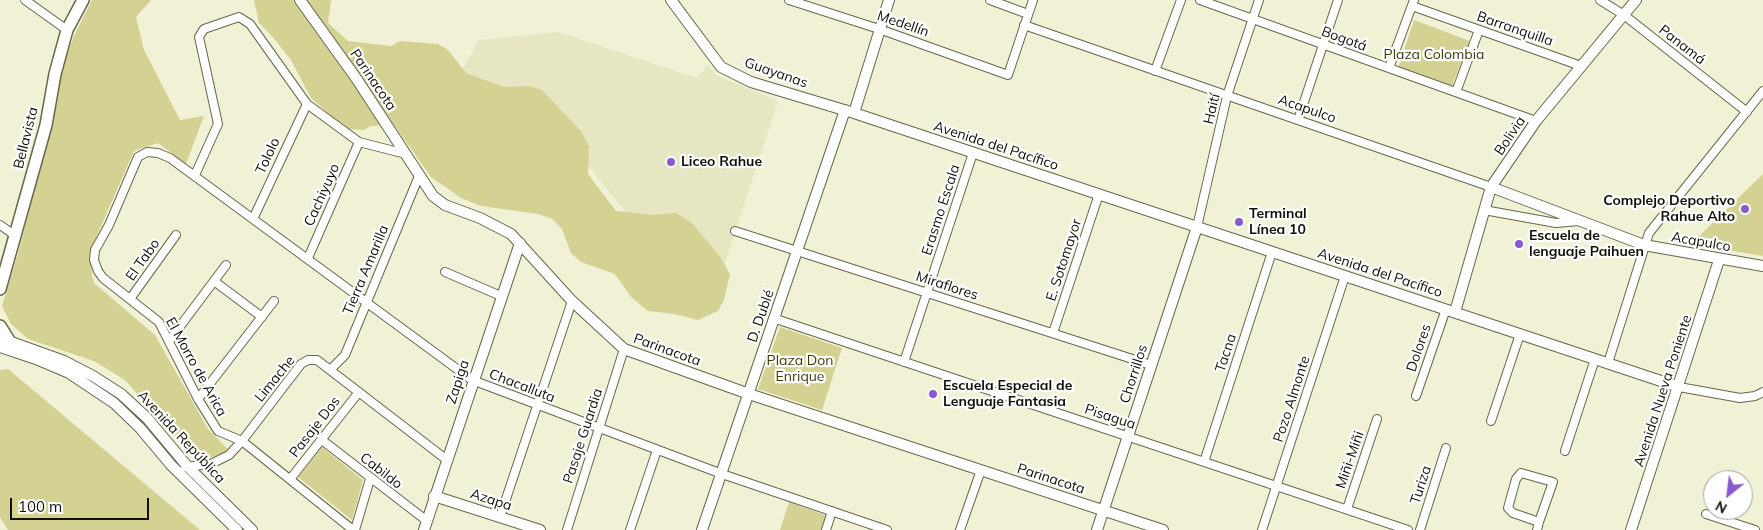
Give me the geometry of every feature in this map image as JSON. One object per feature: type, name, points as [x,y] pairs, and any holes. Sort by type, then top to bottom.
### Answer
[{"type":"main road","name":"Bellavista","points":[[0,287],[46,125],[55,74],[67,30],[83,0]]},
{"type":"main road","points":[[0,326],[3,342]]},
{"type":"street","points":[[24,0],[67,30]]},
{"type":"street","name":"Parinacota","points":[[300,0],[356,78],[406,154],[427,190],[445,206],[503,230],[520,243],[572,301],[624,349],[749,394],[1163,530]]},
{"type":"street","name":"Guayanas","points":[[671,0],[721,67],[751,82],[849,112]]},
{"type":"street","name":"Medellín","points":[[788,0],[879,29],[1008,75],[1024,25]]},
{"type":"street","name":"D. Dublé","points":[[702,530],[798,251],[888,0]]},
{"type":"street","points":[[990,0],[1028,14]]},
{"type":"street","points":[[1024,25],[1033,0]]},
{"type":"street","points":[[1155,71],[1181,0]]},
{"type":"street","name":"Bogotá","points":[[1200,0],[1536,121]]},
{"type":"street","name":"Haití","points":[[1197,227],[1227,96],[1259,0]]},
{"type":"street","points":[[1298,120],[1338,0]]},
{"type":"street","name":"Panamá","points":[[1600,0],[1624,15],[1747,112]]},
{"type":"street","name":"Bolivia","points":[[1450,311],[1491,187],[1536,121],[1636,0]]},
{"type":"street","points":[[1390,68],[1413,3]]},
{"type":"street","name":"Barranquilla","points":[[1413,3],[1479,30],[1581,66]]},
{"type":"street","points":[[195,175],[218,124],[199,37],[204,29],[239,17],[245,20],[307,104],[359,142],[406,154]]},
{"type":"street","name":"Acapulco","points":[[1024,25],[1491,187],[1644,245],[1719,260],[1763,266]]},
{"type":"street","points":[[1456,92],[1479,30]]},
{"type":"street","points":[[1608,363],[1649,233],[1763,91]]},
{"type":"street","name":"Tololo","points":[[253,219],[307,104]]},
{"type":"street","name":"Avenida del Pacífico","points":[[849,112],[1679,387]]},
{"type":"street","name":"Cachiyuyo","points":[[308,258],[359,142]]},
{"type":"street","name":"El Morro de Arica","points":[[170,158],[158,152],[148,152],[138,157],[109,225],[96,250],[94,260],[100,274],[159,322],[170,340],[198,400],[218,430],[242,441],[291,478],[354,530]]},
{"type":"street","name":"Erasmo Escala","points":[[904,362],[973,152]]},
{"type":"street","name":"Chacalluta","points":[[170,158],[472,380],[722,474],[888,530]]},
{"type":"street","name":"Tierra Amarilla","points":[[330,370],[345,355],[419,176]]},
{"type":"street","name":"E. Sotomayor","points":[[1053,333],[1099,194]]},
{"type":"street","name":"Acapulco","points":[[1484,210],[1556,223],[1579,221]]},
{"type":"street","points":[[0,225],[16,236]]},
{"type":"street","name":"Chorrillos","points":[[1096,530],[1197,227]]},
{"type":"street","name":"Miraflores","points":[[735,231],[1151,365]]},
{"type":"street","name":"El Tabo","points":[[130,299],[176,235]]},
{"type":"street","name":"Zapiga","points":[[425,526],[472,380],[520,243]]},
{"type":"street","name":"Tacna","points":[[1204,462],[1272,252]]},
{"type":"street","name":"Avenida Nueva Poniente","points":[[1631,530],[1719,260]]},
{"type":"street","points":[[170,340],[226,265]]},
{"type":"street","points":[[445,272],[501,296]]},
{"type":"street","name":"Pozo Almonte","points":[[1262,530],[1345,276]]},
{"type":"street","points":[[214,281],[262,317]]},
{"type":"street","points":[[198,400],[274,301]]},
{"type":"street","points":[[500,517],[572,301]]},
{"type":"street","name":"Dolores","points":[[1416,396],[1450,311]]},
{"type":"street","name":"Pisagua","points":[[776,319],[1408,530]]},
{"type":"street","points":[[1491,421],[1520,334]]},
{"type":"street","name":"Avenida República","points":[[3,342],[19,353],[69,373],[99,392],[140,428],[171,465],[237,530]]},
{"type":"street","name":"Avenida República","points":[[3,342],[78,368],[121,394],[160,430],[188,467],[252,530]]},
{"type":"street","name":"Pasaje Guardia","points":[[566,530],[624,349]]},
{"type":"street","points":[[0,355],[19,353]]},
{"type":"street","points":[[1565,451],[1595,359]]},
{"type":"street","name":"Limache","points":[[171,465],[188,467],[211,464],[229,455],[242,441],[301,364],[308,360],[317,360],[447,460]]},
{"type":"street","points":[[1679,387],[1740,398],[1755,396],[1763,392]]},
{"type":"street","name":"Pasaje Dos","points":[[291,478],[359,392]]},
{"type":"street","name":"Miñi-Miñi","points":[[1347,509],[1377,419]]},
{"type":"street","name":"Cabildo","points":[[322,440],[425,526]]},
{"type":"street","name":"Turiza","points":[[1420,530],[1446,448]]},
{"type":"street","points":[[630,530],[657,450]]},
{"type":"street","points":[[960,530],[981,470]]},
{"type":"street","points":[[1521,473],[1553,482],[1538,526],[1513,513],[1508,508],[1516,479],[1521,473]]},
{"type":"street","points":[[354,530],[370,479]]},
{"type":"street","name":"Azapa","points":[[434,496],[540,530]]},
{"type":"street","points":[[826,530],[832,511]]},
{"type":"street","points":[[1724,520],[1755,530]]},
{"type":"shaded area","name":"Liceo Rahue","points":[[558,32],[696,78],[708,65],[716,75],[778,101],[722,272],[634,222],[534,100],[458,77],[479,40]]},
{"type":"green space","points":[[92,0],[151,0],[136,17],[144,50],[180,120],[204,116],[186,164],[158,143],[134,151],[91,249],[94,283],[155,335],[208,429],[230,451],[213,457],[196,459],[125,380],[94,361],[28,339],[11,324],[2,306],[18,254],[50,128],[59,76],[74,36]]},
{"type":"green space","points":[[254,0],[331,0],[328,23],[348,41],[391,46],[400,41],[438,44],[448,50],[466,73],[504,87],[529,86],[542,90],[581,131],[589,146],[588,174],[616,211],[653,215],[676,213],[691,222],[719,255],[730,274],[724,300],[718,311],[698,320],[674,314],[648,311],[631,297],[615,274],[581,262],[571,253],[562,229],[552,219],[538,214],[481,206],[461,198],[431,177],[394,125],[371,126],[364,130],[346,129],[311,98],[291,60],[259,23]]},
{"type":"green space","name":"Plaza Colombia","points":[[1414,20],[1470,41],[1451,88],[1398,68]]},
{"type":"green space","name":"Complejo Deportivo Rahue Alto","points":[[1763,174],[1763,256],[1691,244]]},
{"type":"green space","name":"Plaza Don Enrique","points":[[780,327],[842,348],[822,410],[758,389]]},
{"type":"green space","points":[[8,369],[200,530],[8,530],[0,517],[0,370]]},
{"type":"green space","points":[[322,447],[363,480],[352,520],[298,477]]},
{"type":"green space","points":[[789,502],[827,516],[822,530],[780,530]]},
{"type":"place","name":"Liceo Rahue","points":[[671,162]]},
{"type":"place","name":"Complejo Deportivo Rahue Alto","points":[[1745,209]]},
{"type":"place","name":"Terminal Línea 10","points":[[1239,222]]},
{"type":"place","name":"Escuela de lenguaje Paihuen","points":[[1519,244]]},
{"type":"place","name":"Escuela Especial de Lenguaje Fantasia","points":[[933,394]]}]
